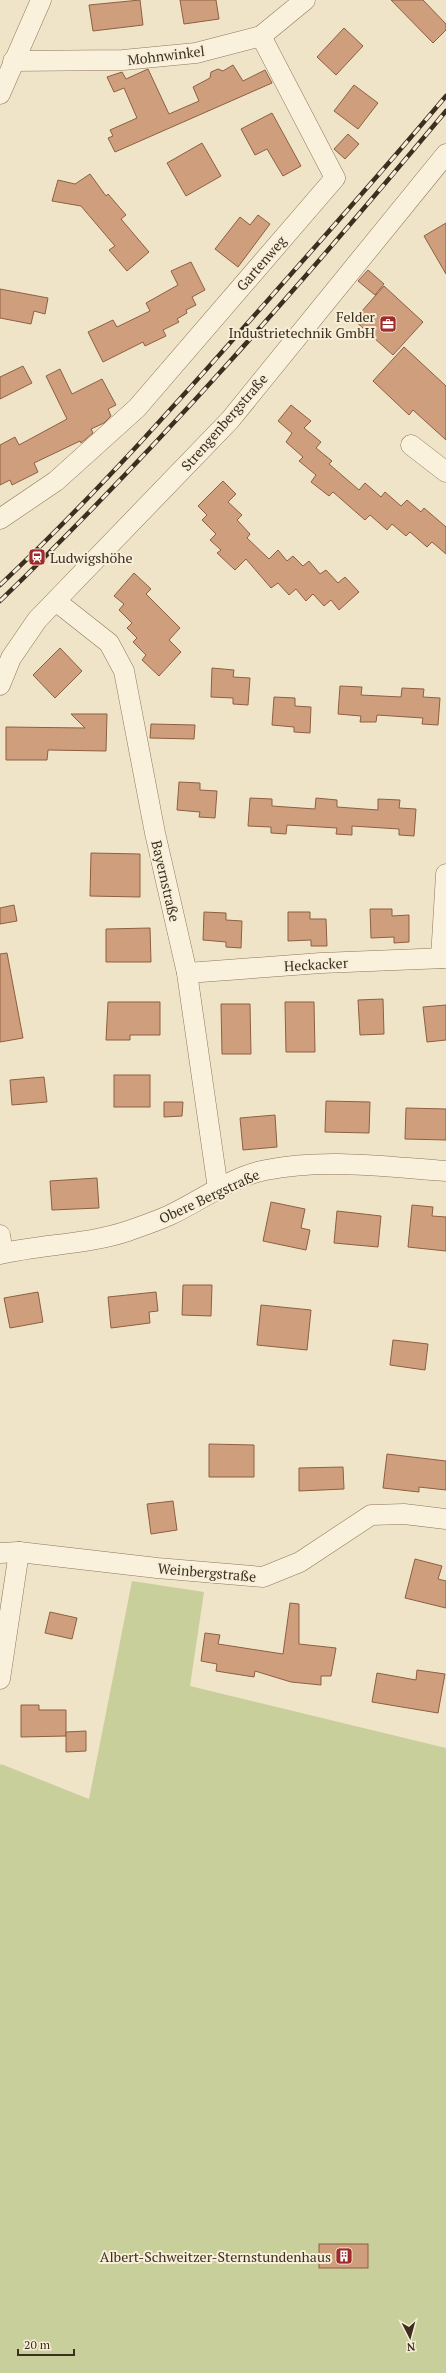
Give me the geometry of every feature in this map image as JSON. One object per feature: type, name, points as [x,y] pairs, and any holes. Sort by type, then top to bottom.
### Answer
[{"type":"street","points":[[0,94],[13,61],[41,0]]},
{"type":"street","name":"Mohnwinkel","points":[[13,61],[124,60],[196,53],[261,36],[305,0]]},
{"type":"street","name":"Gartenweg","points":[[0,519],[56,481],[137,408],[335,178],[261,36]]},
{"type":"street","name":"Strengenbergstraße","points":[[0,685],[11,658],[37,620],[57,602],[230,420],[446,154]]},
{"type":"street","points":[[411,445],[446,472]]},
{"type":"street","name":"Bayernstraße","points":[[57,602],[109,643],[124,671],[155,833],[187,973],[218,1189]]},
{"type":"street","points":[[444,958],[446,874]]},
{"type":"street","name":"Heckacker","points":[[187,973],[321,963],[444,958]]},
{"type":"street","name":"Obere Bergstraße","points":[[1,1247],[60,1246],[126,1231],[170,1215],[218,1189],[263,1170],[302,1164],[331,1163],[446,1171]]},
{"type":"street","name":"Weinbergstraße","points":[[9,1553],[263,1577],[300,1562],[370,1515],[404,1514],[446,1519]]},
{"type":"street","points":[[0,1679],[9,1553]]},
{"type":"green space","points":[[132,1581],[204,1592],[190,1686],[446,1748],[446,2373],[0,2373],[0,1766],[1,1764],[89,1799]]},
{"type":"building","points":[[140,0],[143,25],[93,31],[89,5]]},
{"type":"building","points":[[180,0],[216,0],[219,19],[184,24]]},
{"type":"building","points":[[391,0],[423,0],[446,24],[446,30],[433,43]]},
{"type":"building","points":[[344,28],[363,46],[336,75],[317,57]]},
{"type":"building","points":[[233,65],[243,81],[265,70],[272,83],[115,152],[108,138],[113,136],[110,130],[137,118],[124,88],[114,92],[107,77],[122,72],[126,79],[148,69],[169,114],[199,101],[193,87],[210,78],[211,72],[218,69],[223,71]]},
{"type":"building","points":[[354,85],[378,103],[358,129],[334,111]]},
{"type":"building","points":[[272,113],[301,166],[283,176],[267,149],[255,155],[241,129]]},
{"type":"building","points":[[348,134],[359,144],[345,159],[334,149]]},
{"type":"building","points":[[202,143],[221,176],[186,196],[167,163]]},
{"type":"building","points":[[90,174],[106,196],[108,194],[126,215],[121,219],[149,252],[127,271],[109,250],[115,246],[81,206],[52,201],[58,180],[75,184]]},
{"type":"building","points":[[258,215],[270,224],[238,267],[215,249],[240,217],[250,225]]},
{"type":"building","points":[[446,223],[446,274],[424,236]]},
{"type":"building","points":[[191,262],[205,290],[192,297],[196,305],[186,310],[187,313],[177,319],[179,322],[163,330],[166,336],[145,346],[143,342],[103,362],[88,332],[113,320],[117,327],[150,311],[146,303],[178,285],[171,271]]},
{"type":"building","points":[[368,270],[384,284],[375,295],[358,281]]},
{"type":"building","points":[[384,286],[423,322],[393,355],[354,320]]},
{"type":"building","points":[[0,289],[48,298],[45,314],[34,311],[31,324],[0,318]]},
{"type":"building","points":[[404,347],[446,386],[446,440],[413,410],[409,415],[373,381]]},
{"type":"building","points":[[23,366],[32,383],[0,399],[0,377]]},
{"type":"building","points":[[60,369],[72,394],[102,379],[116,405],[108,409],[111,416],[104,423],[91,429],[93,433],[81,443],[80,441],[34,463],[38,472],[12,485],[10,480],[0,485],[0,445],[15,437],[19,445],[67,419],[46,376]]},
{"type":"building","points":[[291,405],[311,421],[304,428],[321,442],[316,448],[332,461],[329,464],[359,490],[365,483],[381,497],[385,492],[401,506],[407,500],[421,512],[424,508],[446,527],[446,554],[432,542],[427,547],[410,532],[406,536],[392,524],[387,530],[370,515],[365,520],[333,492],[329,496],[311,482],[316,475],[299,461],[303,457],[286,442],[292,433],[278,421]]},
{"type":"building","points":[[223,481],[236,494],[228,502],[242,515],[237,520],[250,534],[247,538],[269,559],[278,550],[287,561],[293,556],[303,566],[309,561],[320,574],[326,570],[338,583],[345,577],[359,592],[339,610],[331,600],[324,606],[313,594],[306,601],[296,589],[289,595],[278,583],[271,588],[246,559],[235,570],[217,553],[221,550],[210,540],[216,534],[202,520],[207,515],[198,506]]},
{"type":"building","points":[[134,573],[151,589],[146,594],[180,628],[169,640],[181,652],[159,676],[142,660],[146,655],[133,642],[137,638],[127,628],[132,623],[119,610],[124,604],[114,596]]},
{"type":"building","points":[[60,648],[82,671],[55,698],[33,675]]},
{"type":"building","points":[[212,668],[234,670],[233,677],[250,678],[248,705],[233,704],[233,698],[211,697]]},
{"type":"building","points":[[340,686],[362,687],[361,695],[401,697],[402,688],[424,689],[423,697],[440,698],[438,725],[422,724],[423,718],[377,715],[376,722],[360,722],[361,716],[338,714]]},
{"type":"building","points":[[274,697],[295,698],[295,706],[311,707],[310,733],[294,732],[294,727],[272,725]]},
{"type":"building","points":[[71,714],[107,714],[106,751],[48,750],[47,760],[6,760],[6,727],[85,728]]},
{"type":"building","points":[[151,724],[195,725],[194,739],[150,738]]},
{"type":"building","points":[[179,782],[200,783],[200,790],[217,791],[215,818],[199,817],[200,812],[177,810]]},
{"type":"building","points":[[250,798],[272,799],[272,806],[315,809],[316,798],[337,800],[337,807],[378,810],[378,799],[400,800],[399,808],[416,809],[414,836],[399,835],[399,829],[352,826],[352,835],[336,834],[337,828],[287,825],[286,834],[271,833],[271,827],[248,826]]},
{"type":"building","points":[[91,853],[140,854],[140,897],[90,896]]},
{"type":"building","points":[[14,905],[17,921],[0,924],[0,908]]},
{"type":"building","points":[[370,909],[392,909],[392,916],[409,915],[409,942],[394,943],[394,937],[371,938]]},
{"type":"building","points":[[204,912],[226,913],[226,920],[242,921],[241,948],[226,947],[226,942],[203,940]]},
{"type":"building","points":[[288,912],[310,912],[310,919],[326,919],[327,946],[311,946],[311,940],[288,941]]},
{"type":"building","points":[[150,928],[151,962],[106,962],[106,929]]},
{"type":"building","points":[[7,953],[23,1038],[0,1042],[0,954]]},
{"type":"building","points":[[383,999],[384,1034],[360,1035],[358,1000]]},
{"type":"building","points":[[108,1002],[160,1002],[160,1035],[130,1035],[130,1040],[106,1040]]},
{"type":"building","points":[[285,1002],[314,1002],[315,1052],[286,1052]]},
{"type":"building","points":[[221,1004],[250,1004],[251,1054],[222,1054]]},
{"type":"building","points":[[446,1005],[446,1040],[427,1042],[423,1007]]},
{"type":"building","points":[[114,1075],[150,1075],[150,1107],[114,1107]]},
{"type":"building","points":[[44,1077],[47,1102],[12,1105],[10,1080]]},
{"type":"building","points":[[326,1101],[370,1102],[369,1133],[325,1132]]},
{"type":"building","points":[[164,1102],[183,1102],[182,1116],[164,1117]]},
{"type":"building","points":[[406,1108],[446,1109],[446,1140],[405,1139]]},
{"type":"building","points":[[275,1115],[277,1147],[243,1150],[240,1118]]},
{"type":"building","points":[[97,1178],[99,1208],[52,1210],[50,1181]]},
{"type":"building","points":[[271,1202],[305,1209],[301,1228],[310,1230],[306,1250],[263,1241]]},
{"type":"building","points":[[412,1205],[433,1207],[432,1216],[446,1217],[446,1251],[408,1247]]},
{"type":"building","points":[[337,1211],[381,1216],[378,1247],[334,1243]]},
{"type":"building","points":[[183,1285],[212,1285],[211,1316],[182,1315]]},
{"type":"building","points":[[38,1292],[43,1322],[10,1328],[4,1298]]},
{"type":"building","points":[[156,1292],[158,1311],[149,1312],[150,1323],[111,1328],[108,1297]]},
{"type":"building","points":[[261,1305],[311,1310],[307,1350],[257,1345]]},
{"type":"building","points":[[393,1340],[428,1344],[425,1370],[390,1365]]},
{"type":"building","points":[[209,1444],[254,1445],[254,1477],[209,1477]]},
{"type":"building","points":[[387,1454],[446,1461],[446,1490],[419,1487],[419,1492],[383,1488]]},
{"type":"building","points":[[343,1467],[344,1489],[299,1491],[299,1468]]},
{"type":"building","points":[[173,1501],[177,1530],[151,1534],[147,1504]]},
{"type":"building","points":[[415,1559],[442,1566],[438,1579],[446,1581],[446,1608],[405,1598]]},
{"type":"building","points":[[290,1603],[299,1604],[299,1644],[336,1648],[331,1676],[321,1676],[321,1685],[291,1682],[255,1671],[254,1677],[216,1671],[217,1664],[201,1661],[205,1633],[220,1635],[218,1644],[283,1654]]},
{"type":"building","points":[[50,1612],[77,1618],[72,1639],[45,1633]]},
{"type":"building","points":[[417,1670],[445,1674],[438,1713],[372,1702],[377,1673],[416,1680]]},
{"type":"building","points":[[21,1705],[39,1705],[39,1710],[66,1710],[66,1736],[21,1737]]},
{"type":"building","points":[[86,1731],[86,1751],[66,1752],[66,1732]]},
{"type":"building","name":"Albert-Schweitzer-Sternstundenhaus","points":[[319,2244],[368,2244],[368,2268],[319,2268]]},
{"type":"railway","points":[[0,585],[74,512],[145,437],[325,236],[446,96]]},
{"type":"railway","points":[[0,601],[59,543],[174,423],[339,238],[446,111]]},
{"type":"place","name":"Felder Industrietechnik GmbH","points":[[388,324]]},
{"type":"place","name":"Ludwigshöhe","points":[[37,557]]},
{"type":"place","name":"Albert-Schweitzer-Sternstundenhaus","points":[[344,2256]]}]
